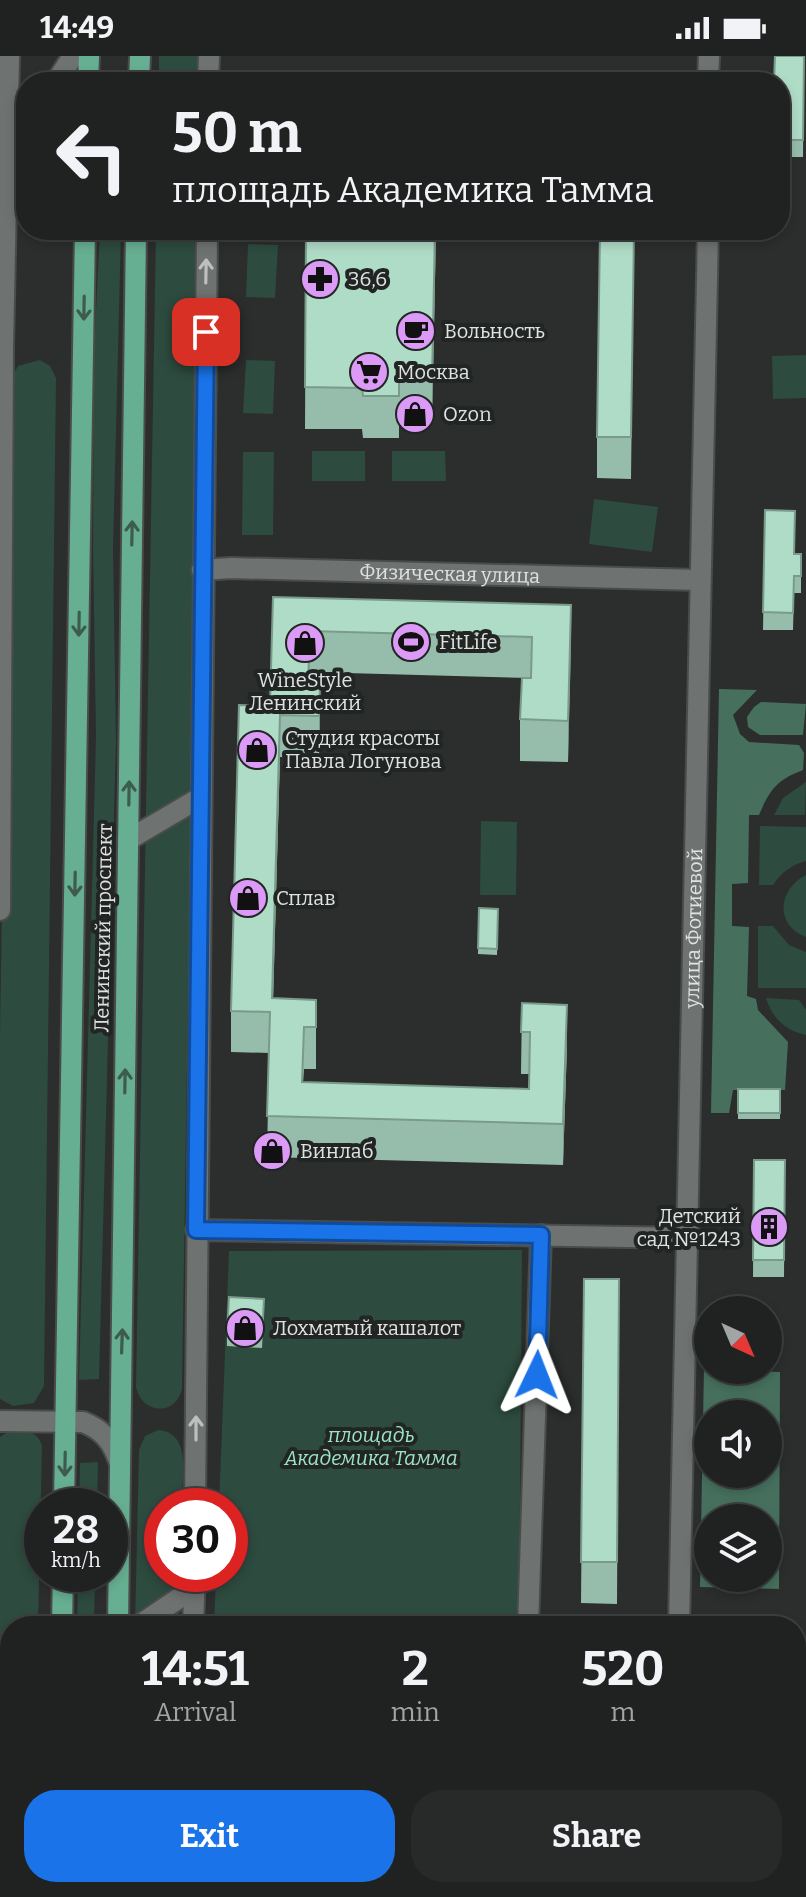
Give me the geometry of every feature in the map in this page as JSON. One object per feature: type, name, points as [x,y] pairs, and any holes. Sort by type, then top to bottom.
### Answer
[{"type":"main road","name":"Ленинский проспект","points":[[64,1488],[85,240]]},
{"type":"main road","name":"Ленинский проспект","points":[[118,1616],[136,240]]},
{"type":"main road","points":[[62,1616],[63,1592]]},
{"type":"street","points":[[0,910],[2,347],[9,56]]},
{"type":"street","points":[[7,155],[16,142]]},
{"type":"street","points":[[195,1488],[207,240]]},
{"type":"street","name":"улица Фотиевой","points":[[679,1616],[708,240]]},
{"type":"street","name":"Физическая улица","points":[[202,570],[244,568],[699,580]]},
{"type":"street","points":[[128,840],[201,797]]},
{"type":"street","points":[[196,1230],[686,1238]]},
{"type":"street","points":[[528,1616],[541,1235]]},
{"type":"street","points":[[0,1421],[83,1422],[106,1436],[119,1461]]},
{"type":"street","points":[[150,1616],[180,1592]]},
{"type":"street","points":[[193,1616],[194,1592]]},
{"type":"green space","points":[[159,56],[203,56],[202,72],[159,72]]},
{"type":"green space","points":[[100,240],[121,240],[113,549],[116,740],[99,1379],[79,1380],[96,737],[94,352]]},
{"type":"green space","points":[[156,240],[200,240],[182,1389],[173,1404],[159,1409],[145,1403],[136,1387]]},
{"type":"green space","points":[[248,244],[278,245],[275,298],[246,297]]},
{"type":"green space","points":[[806,355],[806,398],[773,399],[772,356]]},
{"type":"green space","points":[[40,360],[50,366],[56,378],[44,1386],[34,1403],[13,1406],[0,1399],[0,1034],[10,381],[18,366]]},
{"type":"green space","points":[[246,360],[275,361],[273,414],[243,413]]},
{"type":"green space","points":[[312,451],[365,451],[365,481],[312,481]]},
{"type":"green space","points":[[392,451],[445,451],[446,481],[392,481]]},
{"type":"green space","points":[[243,452],[274,452],[273,535],[242,535]]},
{"type":"green space","points":[[594,499],[658,507],[652,552],[589,544]]},
{"type":"green space","points":[[719,689],[757,690],[733,715],[740,734],[749,742],[799,745],[804,753],[803,770],[775,786],[759,815],[749,815],[748,883],[732,884],[732,926],[749,927],[747,996],[756,999],[758,1010],[788,1042],[785,1090],[733,1090],[729,1113],[711,1113]]},
{"type":"green space","points":[[761,702],[806,704],[803,735],[760,735],[748,727],[747,717]]},
{"type":"green space","points":[[806,782],[805,815],[774,815],[783,798]]},
{"type":"green space","points":[[481,821],[517,822],[516,895],[480,895]]},
{"type":"green space","points":[[760,826],[806,827],[806,861],[787,870],[773,885],[759,885]]},
{"type":"green space","points":[[806,875],[806,937],[789,924],[784,907],[790,889]]},
{"type":"green space","points":[[758,926],[773,926],[789,945],[806,952],[806,988],[758,988]]},
{"type":"green space","points":[[766,998],[799,1000],[806,1010],[806,1035],[781,1022]]},
{"type":"green space","name":"площадь Академика Тамма","points":[[522,1250],[519,1616],[214,1616],[215,1592],[248,1592],[248,1488],[220,1488],[229,1251]]},
{"type":"green space","points":[[704,1384],[780,1384],[780,1400],[703,1400]]},
{"type":"green space","points":[[12,1429],[34,1435],[42,1446],[41,1488],[24,1488],[24,1592],[39,1592],[38,1616],[0,1616],[0,1437]]},
{"type":"green space","points":[[158,1430],[169,1433],[181,1448],[182,1488],[144,1488],[144,1592],[180,1592],[179,1616],[135,1616],[139,1450],[145,1436]]},
{"type":"green space","points":[[98,1462],[97,1488],[79,1488],[80,1463]]},
{"type":"green space","points":[[702,1488],[779,1488],[779,1504],[702,1504]]},
{"type":"green space","points":[[78,1592],[95,1592],[94,1616],[77,1616]]},
{"type":"building","points":[[775,56],[804,56],[803,140],[790,140],[790,72],[774,72]]},
{"type":"building","name":"Москва","points":[[306,240],[435,240],[432,380],[399,380],[399,396],[363,396],[362,388],[305,387]]},
{"type":"building","points":[[600,240],[634,240],[631,437],[597,437]]},
{"type":"building","points":[[765,510],[795,511],[794,554],[801,554],[801,576],[794,576],[793,613],[763,612]]},
{"type":"building","points":[[273,597],[571,605],[568,721],[520,719],[522,678],[531,678],[532,637],[310,631],[308,684],[320,684],[319,716],[280,715],[272,998],[316,1000],[316,1027],[304,1027],[302,1082],[529,1089],[530,1032],[521,1032],[522,1003],[567,1005],[563,1124],[267,1116],[270,1012],[231,1011],[239,705],[270,706]]},
{"type":"building","points":[[479,908],[498,909],[497,949],[478,948]]},
{"type":"building","points":[[738,1089],[780,1089],[780,1113],[738,1113]]},
{"type":"building","name":"Детский сад №1243","points":[[754,1160],[785,1160],[784,1260],[753,1260]]},
{"type":"building","points":[[584,1279],[619,1279],[617,1562],[581,1562]]},
{"type":"building","name":"Лохматый кашалот","points":[[229,1297],[264,1299],[262,1336],[227,1334]]},
{"type":"place","name":"36,6","points":[[320,279]]},
{"type":"place","name":"Вольность","points":[[416,331]]},
{"type":"place","name":"Москва","points":[[369,372]]},
{"type":"place","name":"Ozon","points":[[415,414]]},
{"type":"place","name":"FitLife","points":[[411,642]]},
{"type":"place","name":"WineStyle Ленинский","points":[[305,643]]},
{"type":"place","name":"Студия красоты Павла Логунова","points":[[257,750]]},
{"type":"place","name":"Сплав","points":[[248,898]]},
{"type":"place","name":"Винлаб","points":[[272,1151]]},
{"type":"place","name":"Детский сад №1243","points":[[769,1227]]},
{"type":"place","name":"Лохматый кашалот","points":[[245,1328]]},
{"type":"route","points":[[206,332],[196,1230],[541,1235],[537,1375]]}]
